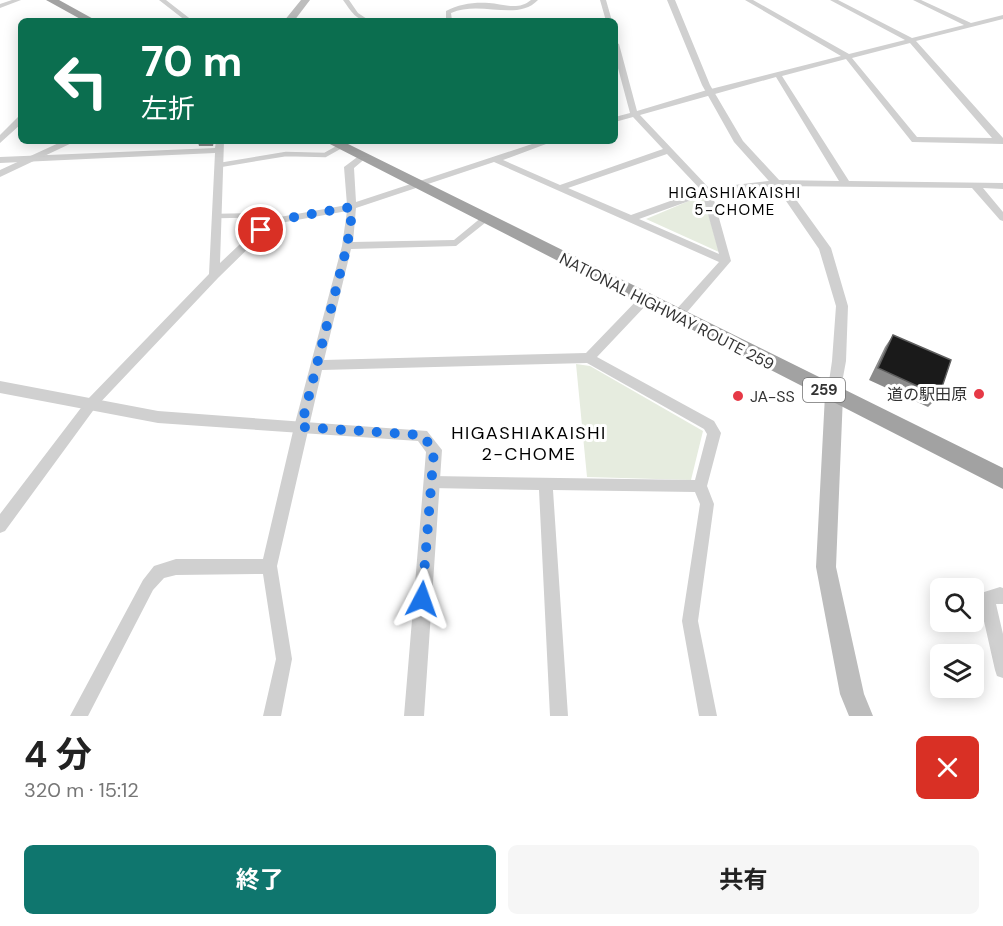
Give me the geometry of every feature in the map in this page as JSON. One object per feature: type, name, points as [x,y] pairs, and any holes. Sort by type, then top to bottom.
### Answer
[{"type":"highway","points":[[51,0],[86,18]]},
{"type":"highway","name":"NATIONAL HIGHWAY ROUTE 259","points":[[341,144],[1003,479]]},
{"type":"main road","points":[[291,18],[306,0]]},
{"type":"main road","points":[[834,395],[826,567],[852,694],[861,716]]},
{"type":"street","points":[[0,6],[18,0]]},
{"type":"street","points":[[162,0],[186,18]]},
{"type":"street","points":[[346,0],[356,14],[362,18]]},
{"type":"street","points":[[449,18],[448,12],[455,7],[490,4],[512,10],[530,5],[535,0]]},
{"type":"street","points":[[603,0],[608,18]]},
{"type":"street","points":[[670,0],[710,92],[739,142],[788,196],[825,248],[842,306],[839,361],[834,395]]},
{"type":"street","points":[[748,0],[848,57],[915,140],[1001,141]]},
{"type":"street","points":[[833,0],[912,41],[1001,141]]},
{"type":"street","points":[[916,0],[969,25]]},
{"type":"street","points":[[512,10],[512,18]]},
{"type":"street","points":[[618,119],[710,92],[1003,17]]},
{"type":"street","points":[[618,55],[634,114],[707,191],[726,261]]},
{"type":"street","points":[[778,75],[846,184]]},
{"type":"street","points":[[0,140],[18,122]]},
{"type":"street","points":[[0,174],[64,144]]},
{"type":"street","points":[[0,526],[91,404],[214,275],[261,230],[278,220],[351,207],[538,144]]},
{"type":"street","points":[[0,160],[220,146],[214,275]]},
{"type":"street","points":[[559,188],[669,150]]},
{"type":"street","points":[[272,716],[284,659],[269,566],[301,427],[347,246],[352,214],[349,167],[363,157]]},
{"type":"street","points":[[494,159],[726,261]]},
{"type":"street","points":[[630,219],[707,191],[776,183],[1003,186]]},
{"type":"street","points":[[975,185],[1003,218]]},
{"type":"street","points":[[347,246],[456,243],[485,219]]},
{"type":"street","points":[[678,315],[726,261]]},
{"type":"street","points":[[589,358],[645,299]]},
{"type":"street","points":[[318,365],[589,358],[709,425],[714,433],[700,486],[707,504],[690,621],[708,716]]},
{"type":"street","points":[[0,387],[158,417],[422,435],[434,450],[414,716]]},
{"type":"street","points":[[431,482],[700,486]]},
{"type":"street","points":[[546,484],[559,716]]},
{"type":"street","points":[[79,716],[148,585],[159,571],[176,567],[269,566]]},
{"type":"street","points":[[1003,596],[987,599],[1003,670]]},
{"type":"lane","points":[[220,165],[286,154],[325,155],[338,144]]},
{"type":"lane","points":[[218,216],[269,215],[278,220]]},
{"type":"shaded area","points":[[703,195],[719,252],[646,219]]},
{"type":"shaded area","points":[[576,364],[590,366],[703,431],[691,480],[587,477]]},
{"type":"building","points":[[893,335],[951,360],[939,396],[878,368]]},
{"type":"place","name":"道の駅田原","points":[[979,394]]},
{"type":"place","name":"JA-SS","points":[[738,396]]},
{"type":"district","name":"HIGASHIAKAISHI 5-CHOME","points":[[735,202]]},
{"type":"district","name":"HIGASHIAKAISHI 2-CHOME","points":[[529,443]]},
{"type":"route","points":[[261,230],[278,220],[351,207],[347,246],[301,427],[422,435],[434,450],[422,599]]}]
